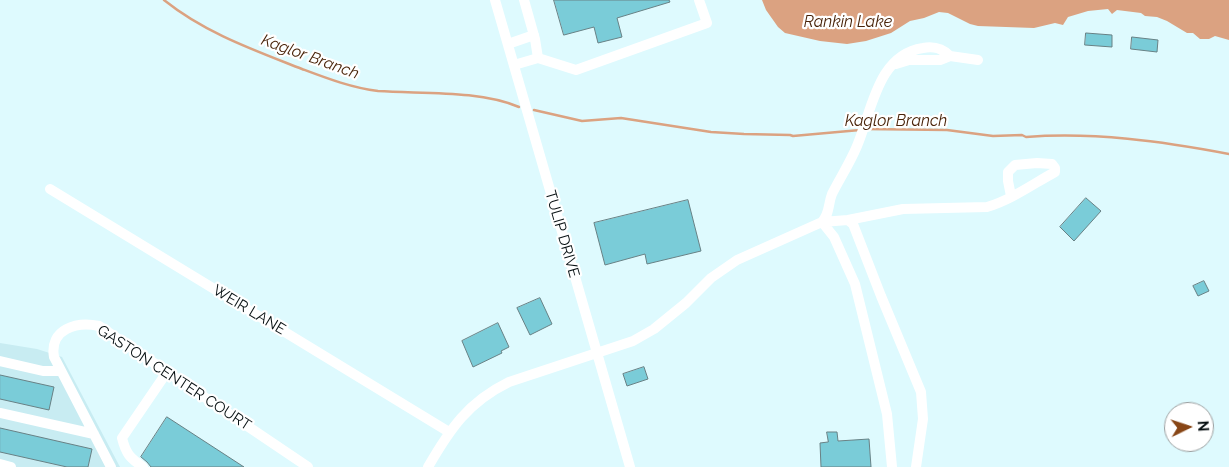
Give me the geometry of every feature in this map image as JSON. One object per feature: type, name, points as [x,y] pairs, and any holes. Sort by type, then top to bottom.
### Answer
[{"type":"street","name":"TULIP DRIVE","points":[[495,0],[630,467]]},
{"type":"street","points":[[524,0],[534,35],[538,58]]},
{"type":"street","points":[[514,65],[538,58],[576,70],[706,23],[699,0]]},
{"type":"street","points":[[508,44],[534,35]]},
{"type":"street","points":[[822,222],[828,212],[833,193],[866,124],[882,78],[893,64],[909,60],[940,60],[950,56],[978,60]]},
{"type":"street","points":[[428,467],[449,432],[492,390],[509,382],[633,342],[654,329],[686,303],[711,278],[737,260],[822,222],[848,220],[903,209],[987,207],[1011,196],[1055,172],[1055,168],[1052,164],[1037,162],[1015,165],[1008,172],[1011,196]]},
{"type":"street","name":"WEIR LANE","points":[[50,188],[449,432]]},
{"type":"street","points":[[848,220],[853,224],[921,392],[923,419],[916,467]]},
{"type":"street","points":[[822,222],[834,237],[854,284],[887,414],[892,467]]},
{"type":"street","name":"GASTON CENTER COURT","points":[[112,467],[54,357],[53,348],[56,338],[68,328],[80,324],[99,326],[308,467]]},
{"type":"street","points":[[0,361],[43,371],[61,371]]},
{"type":"street","points":[[143,467],[132,460],[126,451],[122,438],[167,372]]},
{"type":"street","points":[[0,413],[94,434]]},
{"type":"street","points":[[0,464],[11,467]]},
{"type":"shaded area","points":[[0,343],[37,349],[62,357],[120,467],[0,467]]},
{"type":"water","name":"Rankin Lake","points":[[762,0],[1229,0],[1229,40],[1215,36],[1209,39],[1200,39],[1193,33],[1187,33],[1157,17],[1117,10],[1112,14],[1108,9],[1088,11],[1068,17],[1063,25],[1055,23],[1034,28],[978,26],[948,13],[939,12],[910,21],[891,33],[866,41],[847,44],[820,41],[785,33],[778,27],[766,10]]},
{"type":"building","points":[[554,0],[669,0],[670,2],[617,18],[622,37],[598,43],[594,27],[564,35]]},
{"type":"building","points":[[1086,33],[1112,35],[1112,47],[1085,45]]},
{"type":"building","points":[[1132,37],[1158,40],[1157,52],[1131,49]]},
{"type":"building","points":[[1086,198],[1101,211],[1074,241],[1060,227]]},
{"type":"building","points":[[688,200],[701,251],[647,264],[645,254],[605,265],[594,223]]},
{"type":"building","points":[[1204,281],[1209,291],[1198,296],[1193,286]]},
{"type":"building","points":[[540,298],[552,324],[530,335],[517,308]]},
{"type":"building","points":[[498,323],[509,347],[501,351],[502,353],[473,367],[462,341]]},
{"type":"building","points":[[644,367],[648,379],[627,386],[623,374]]},
{"type":"building","points":[[0,375],[54,387],[49,410],[0,399]]},
{"type":"building","points":[[167,417],[244,467],[151,467],[141,457]]},
{"type":"building","points":[[0,428],[92,449],[88,467],[67,467],[0,452]]},
{"type":"building","points":[[827,432],[837,432],[838,441],[869,439],[871,467],[821,467],[820,443],[828,442]]},
{"type":"waterway","name":"Kaglor Branch","points":[[164,0],[196,22],[230,40],[339,82],[378,91],[468,95],[519,107]]},
{"type":"waterway","name":"Kaglor Branch","points":[[534,110],[582,121],[621,118],[711,132],[793,136],[860,130]]},
{"type":"waterway","name":"Kaglor Branch","points":[[865,129],[947,130],[993,136],[1102,137],[1178,145],[1229,154]]}]
